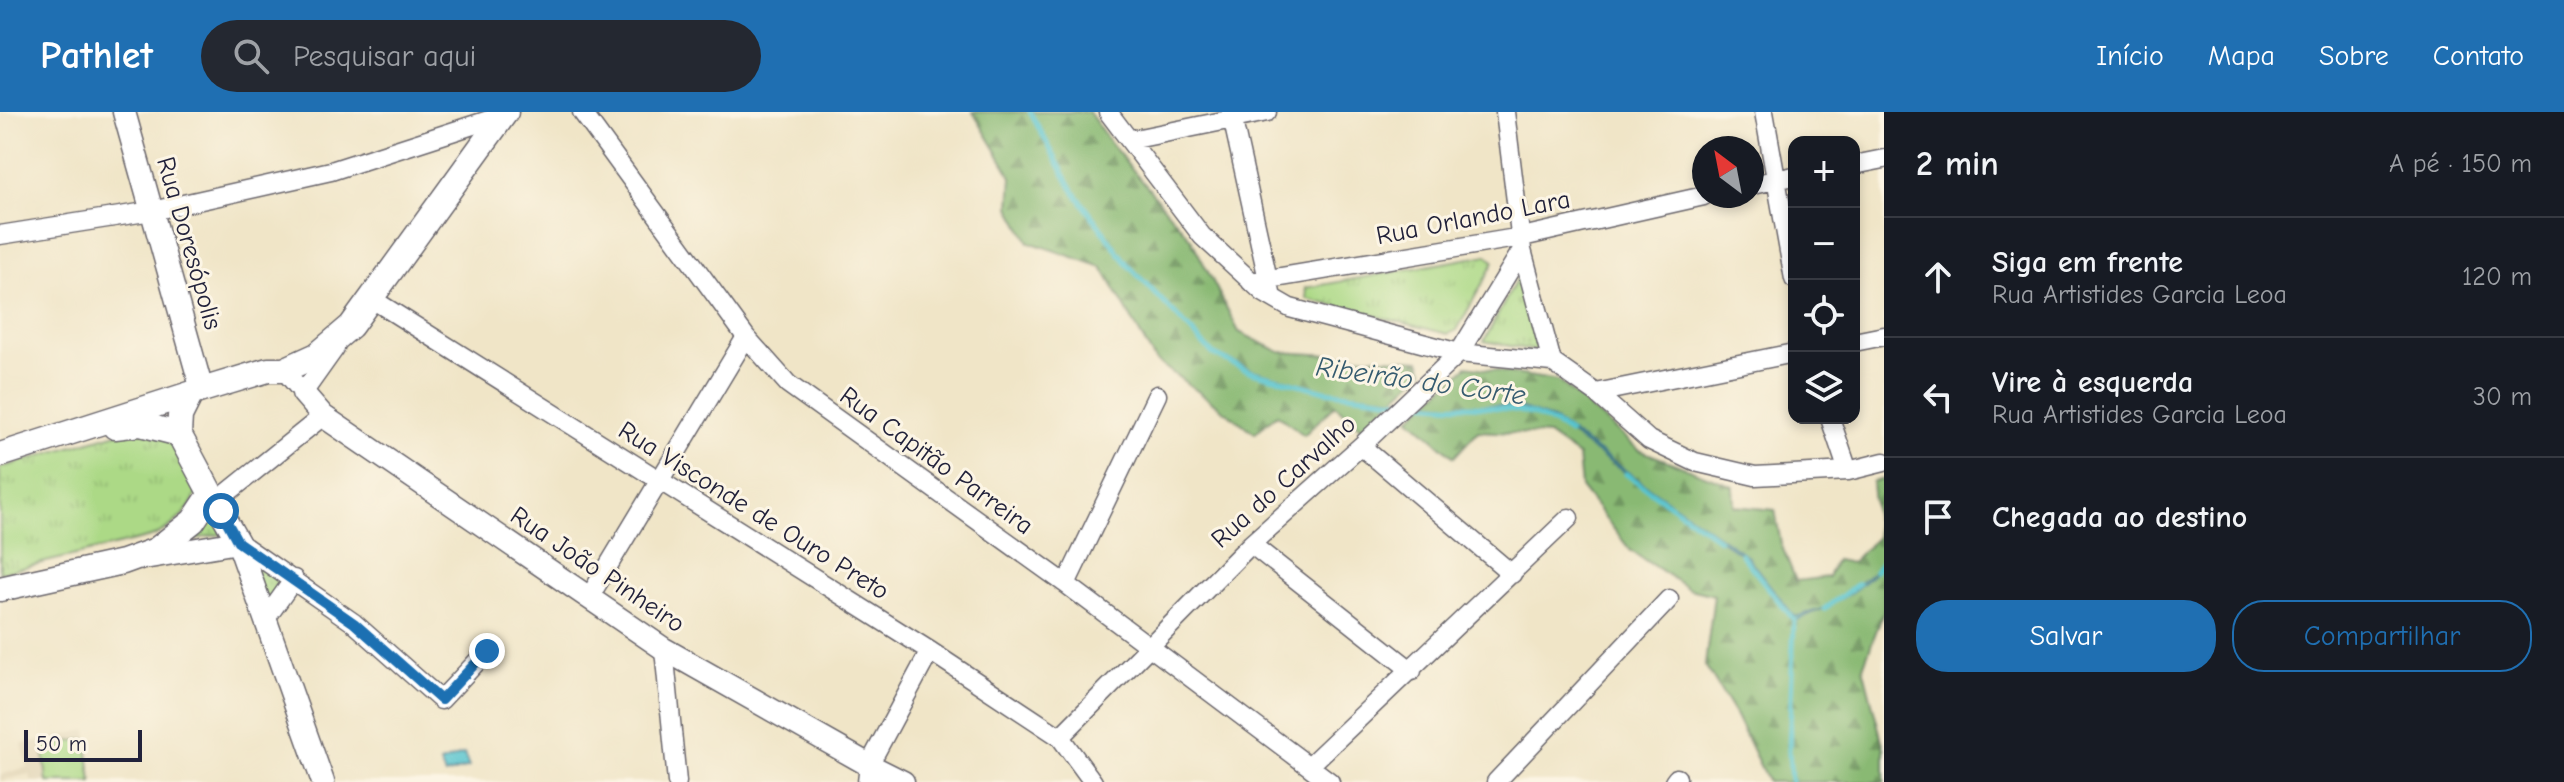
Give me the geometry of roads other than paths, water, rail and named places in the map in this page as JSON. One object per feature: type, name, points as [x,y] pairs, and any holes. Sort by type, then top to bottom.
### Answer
[{"type":"main road","points":[[0,455],[268,370],[300,377],[317,355],[351,326],[372,299],[505,113]]},
{"type":"main road","points":[[0,589],[123,562],[156,550],[188,526],[214,498],[179,434],[180,416],[197,392]]},
{"type":"main road","points":[[67,432],[140,424],[179,434]]},
{"type":"street","name":"Rua Doresópolis","points":[[124,112],[197,392]]},
{"type":"street","name":"Rua Capitão Parreira","points":[[582,112],[746,337],[788,384],[1066,584],[1330,782]]},
{"type":"street","points":[[1108,112],[1202,236],[1290,308],[1459,353],[1552,362],[1596,393],[1649,440],[1695,462],[1755,476],[1848,471],[1884,462]]},
{"type":"street","points":[[1130,140],[1232,116],[1267,112]]},
{"type":"street","points":[[1505,112],[1522,244],[1552,362]]},
{"type":"street","points":[[1764,112],[1788,248]]},
{"type":"street","points":[[0,235],[152,211],[331,171],[505,113]]},
{"type":"street","points":[[1232,116],[1264,287]]},
{"type":"street","points":[[1860,164],[1884,159]]},
{"type":"street","points":[[1764,182],[1788,177]]},
{"type":"street","name":"Rua Orlando Lara","points":[[1264,287],[1522,244],[1692,199]]},
{"type":"street","name":"Rua do Carvalho","points":[[1060,737],[1251,544],[1459,353],[1522,244]]},
{"type":"street","name":"Rua Visconde de Ouro Preto","points":[[372,299],[930,651],[1060,737],[1093,782]]},
{"type":"street","points":[[1860,341],[1884,336]]},
{"type":"street","points":[[590,596],[746,337]]},
{"type":"street","points":[[1596,393],[1788,354]]},
{"type":"street","name":"Rua João Pinheiro","points":[[300,377],[323,416],[664,649],[868,774],[903,782]]},
{"type":"street","points":[[1066,584],[1157,395]]},
{"type":"street","points":[[323,416],[214,498],[238,542],[323,782]]},
{"type":"street","points":[[1832,424],[1848,471]]},
{"type":"street","points":[[1361,446],[1512,574]]},
{"type":"street","points":[[1309,766],[1569,518]]},
{"type":"street","points":[[123,562],[238,542],[354,623],[441,700],[487,651]]},
{"type":"street","points":[[1251,544],[1412,671]]},
{"type":"street","points":[[265,620],[294,579]]},
{"type":"street","points":[[1496,782],[1669,599]]},
{"type":"street","points":[[664,649],[677,782]]},
{"type":"street","points":[[868,774],[930,651]]},
{"type":"water","points":[[1030,112],[1073,189],[1128,263],[1213,353],[1249,369],[1326,390],[1449,404],[1514,406],[1552,419],[1746,555],[1795,617],[1822,609],[1794,621],[1789,751],[1794,620],[1745,557],[1551,421],[1513,408],[1448,406],[1325,391],[1248,371],[1213,354],[1127,264],[1073,190]]},
{"type":"water","points":[[1876,570],[1856,589],[1832,604]]},
{"type":"water","points":[[464,754],[469,767],[445,775],[440,763]]},
{"type":"waterway","name":"Ribeirão do Corte","points":[[1030,112],[1073,190],[1127,264],[1213,354],[1248,371],[1325,391],[1403,401]]},
{"type":"waterway","name":"Ribeirão do Corte","points":[[1421,403],[1516,410],[1551,422],[1569,433]]},
{"type":"waterway","name":"Ribeirão do Corte","points":[[1626,474],[1719,539]]},
{"type":"waterway","name":"Ribeirão do Corte","points":[[1741,554],[1794,620],[1789,751],[1791,782]]},
{"type":"waterway","points":[[1875,571],[1884,559]]},
{"type":"waterway","points":[[1824,609],[1858,584]]}]
